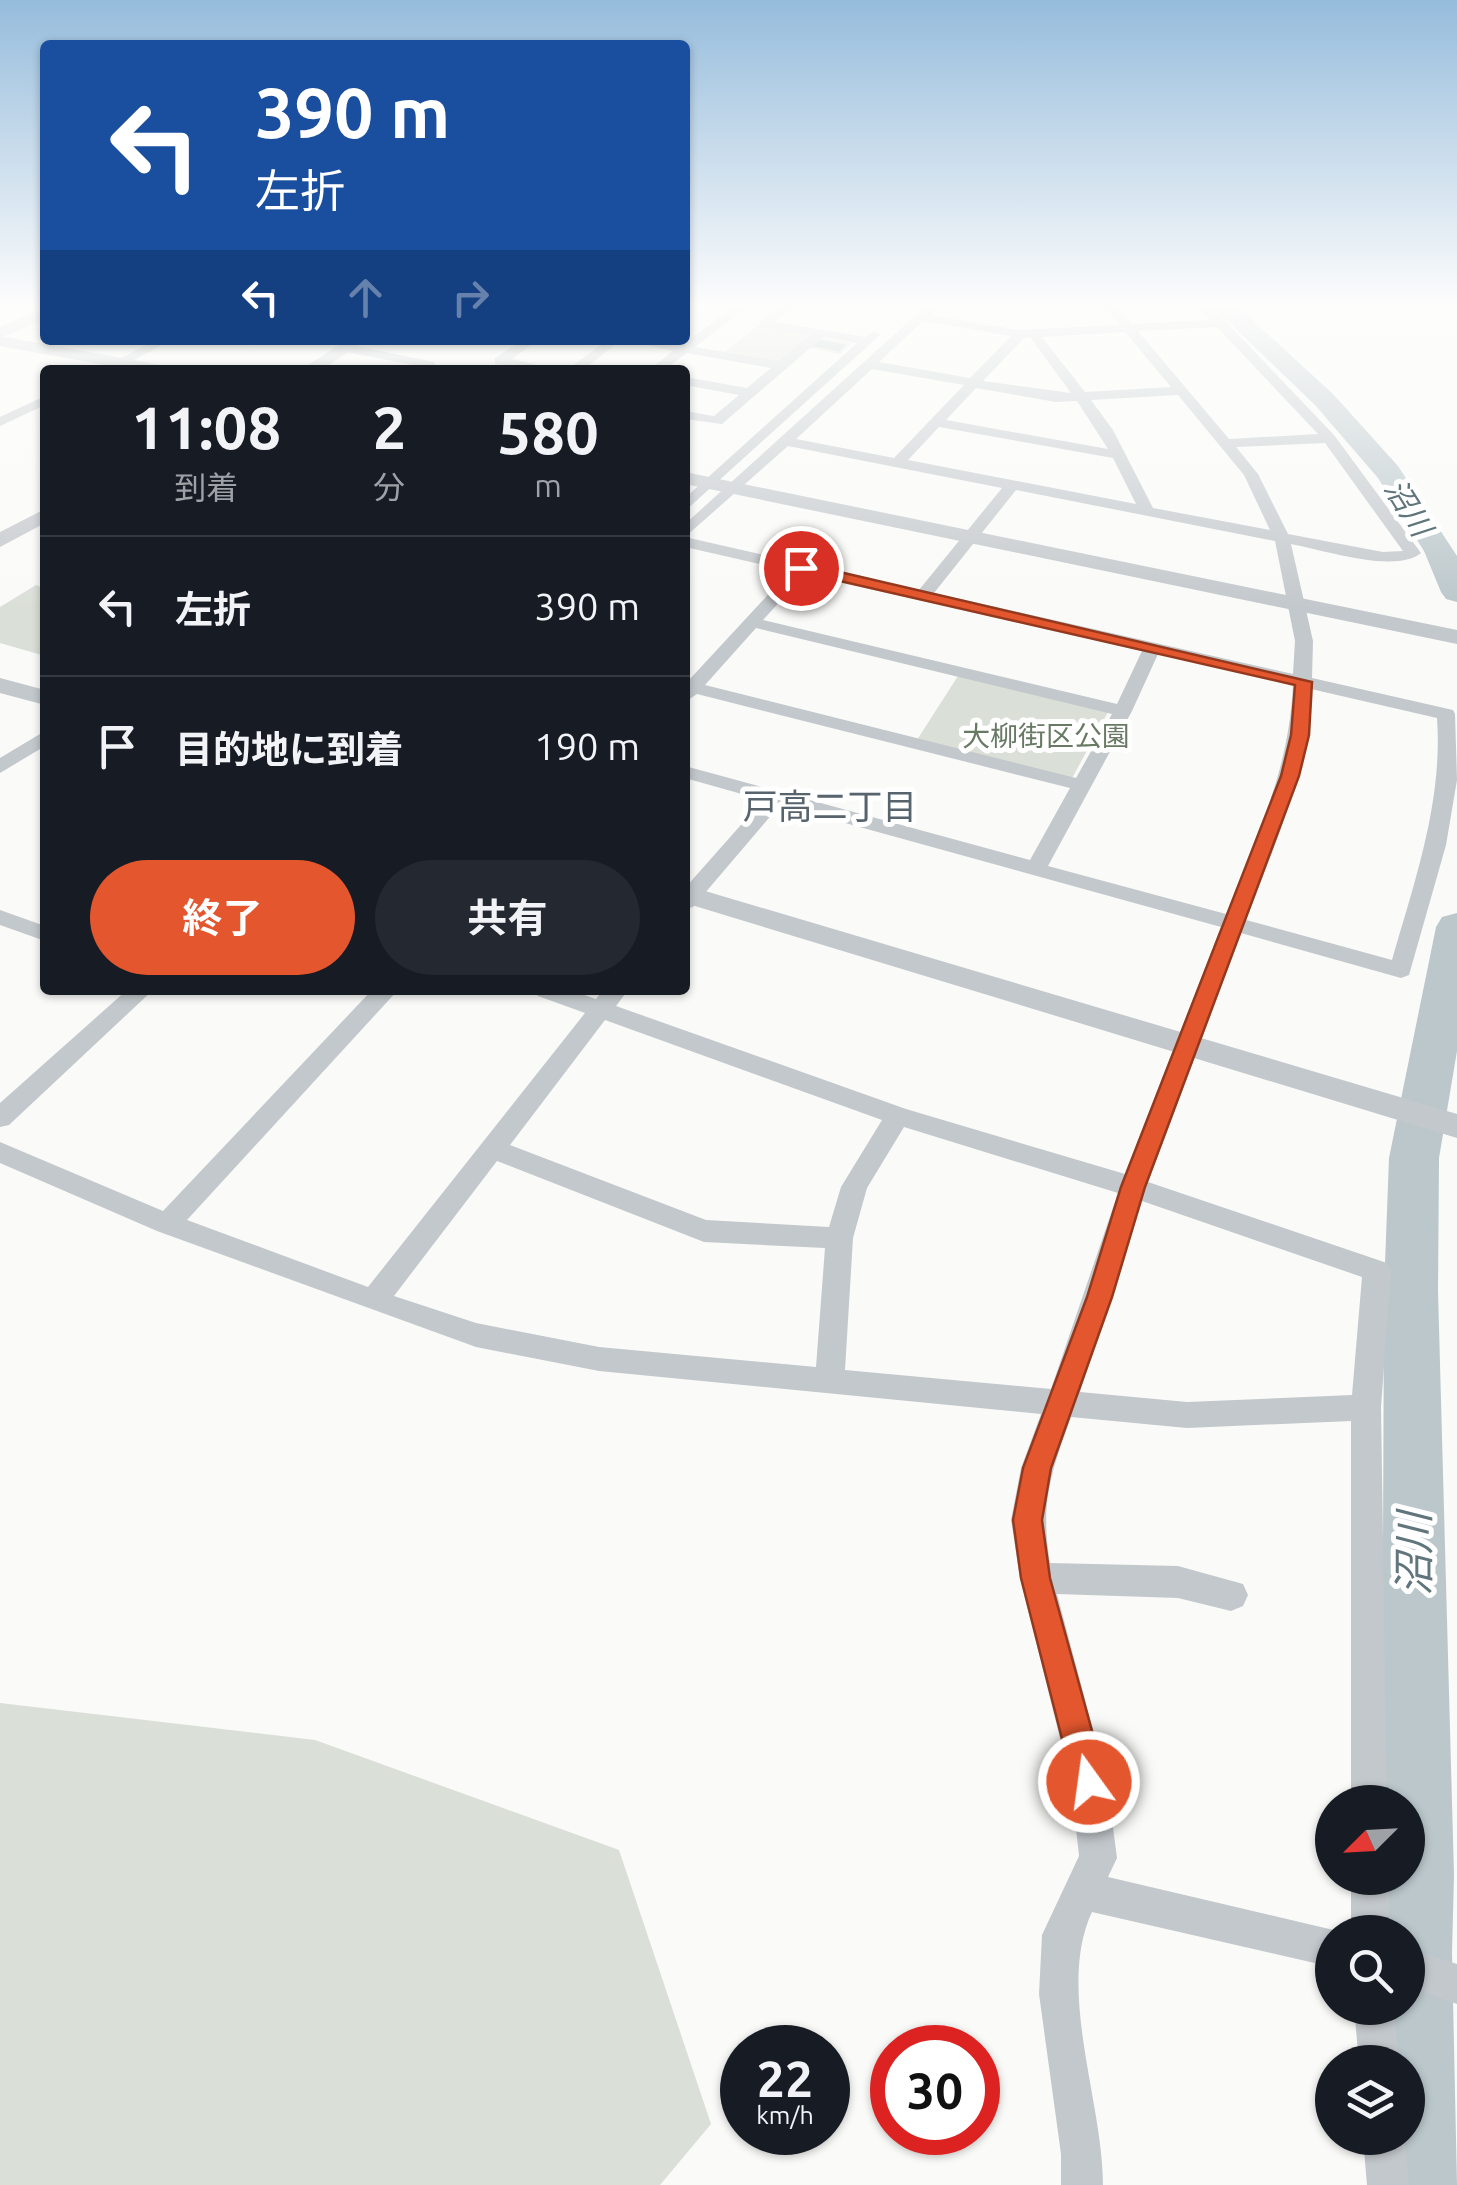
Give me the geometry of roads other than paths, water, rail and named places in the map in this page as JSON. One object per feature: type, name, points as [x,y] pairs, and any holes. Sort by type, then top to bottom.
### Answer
[{"type":"street","points":[[0,422],[33,406]]},
{"type":"street","points":[[690,416],[717,421],[735,406]]},
{"type":"street","points":[[690,501],[796,406]]},
{"type":"street","points":[[690,527],[823,406]]},
{"type":"street","points":[[898,462],[953,406]]},
{"type":"street","points":[[1088,406],[1146,509]]},
{"type":"street","points":[[1082,2185],[1082,2154],[1059,1994],[1061,1935],[1098,1858],[1089,1782],[1036,1578],[1028,1520],[1037,1468],[1133,1187],[1290,776],[1300,735],[1304,682],[1304,641],[1282,538],[1251,474],[1195,406]]},
{"type":"street","points":[[786,441],[1282,538],[1382,556],[1402,558],[1413,554],[1329,438],[1300,406]]},
{"type":"street","points":[[938,422],[1119,455]]},
{"type":"street","points":[[1228,443],[1329,438]]},
{"type":"street","points":[[690,479],[1457,638]]},
{"type":"street","points":[[925,593],[1012,486]]},
{"type":"street","points":[[2,537],[40,520]]},
{"type":"street","points":[[690,543],[925,593],[1446,714],[1450,762],[1436,845],[1400,970],[690,773]]},
{"type":"street","points":[[690,687],[755,622],[801,568]]},
{"type":"street","points":[[755,622],[1122,711]]},
{"type":"street","points":[[1034,870],[1122,711],[1153,646]]},
{"type":"street","points":[[0,685],[40,697]]},
{"type":"street","points":[[690,689],[1081,785]]},
{"type":"street","points":[[0,767],[40,740]]},
{"type":"street","points":[[690,893],[775,798]]},
{"type":"street","points":[[690,898],[1457,1126]]},
{"type":"street","points":[[0,917],[40,932]]},
{"type":"street","points":[[0,1118],[135,995]]},
{"type":"street","points":[[166,1224],[381,995]]},
{"type":"street","points":[[578,995],[609,1000],[898,1116],[1133,1187],[1377,1271],[1366,1407],[1369,1785]]},
{"type":"street","points":[[374,1301],[609,1000]]},
{"type":"street","points":[[830,1381],[839,1238],[854,1187],[898,1116]]},
{"type":"street","points":[[495,1150],[704,1230],[839,1238]]},
{"type":"street","points":[[0,1152],[166,1224],[374,1301],[476,1335],[599,1359],[1060,1406],[1187,1415],[1366,1407]]},
{"type":"street","points":[[1036,1578],[1178,1582],[1230,1595]]},
{"type":"street","points":[[1085,1891],[1315,1944]]},
{"type":"street","points":[[1425,1974],[1457,1984]]},
{"type":"street","points":[[1385,2155],[1388,2185]]},
{"type":"waterway","name":"沼川","points":[[1330,406],[1416,511],[1457,592]]},
{"type":"waterway","name":"沼川","points":[[1425,2185],[1415,1991],[1418,1875],[1411,1291],[1414,1158],[1457,927]]},
{"type":"district","name":"戸高二丁目","points":[[830,807]]},
{"type":"park label","name":"大柳街区公園","points":[[1046,736]]}]
